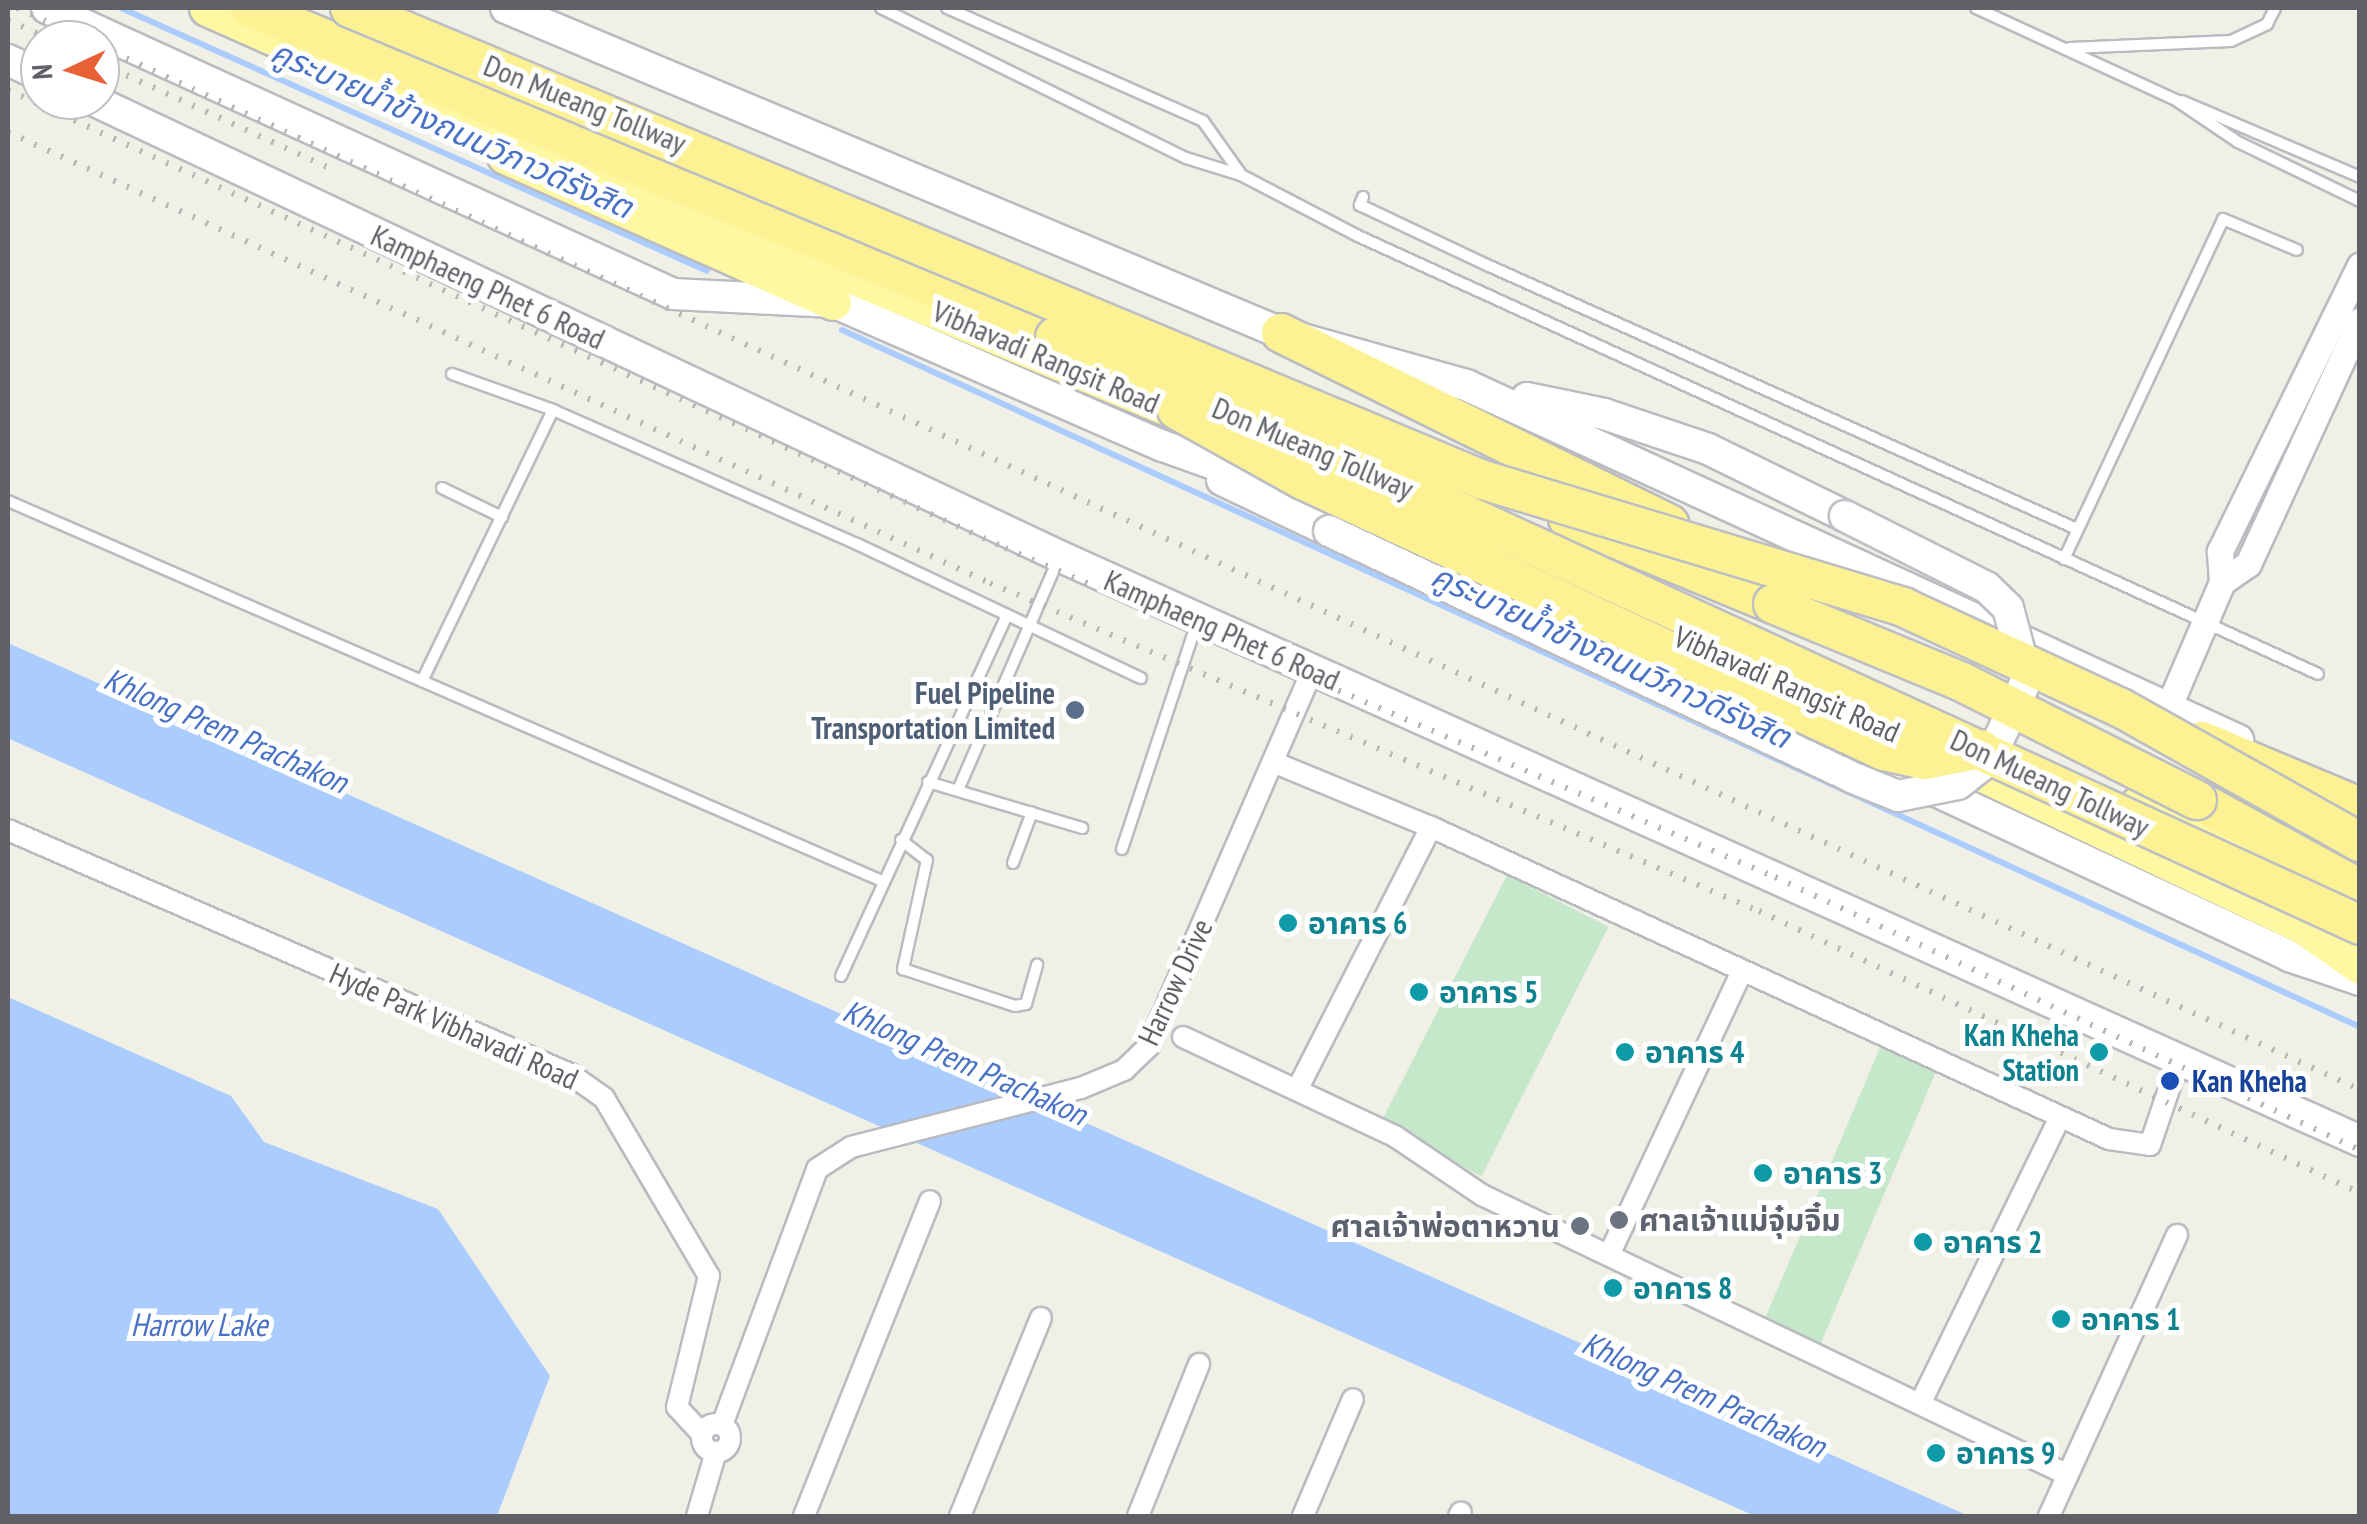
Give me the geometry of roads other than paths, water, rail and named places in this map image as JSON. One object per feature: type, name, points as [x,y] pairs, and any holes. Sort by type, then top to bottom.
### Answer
[{"type":"highway","name":"Vibhavadi Rangsit Road","points":[[207,8],[436,110],[602,172],[1299,465],[1858,714],[2301,925],[2360,966]]},
{"type":"highway","name":"Don Mueang Tollway","points":[[250,8],[1055,337],[1434,500],[2360,925]]},
{"type":"highway","name":"Don Mueang Tollway","points":[[350,8],[1962,682],[2133,764],[2360,888]]},
{"type":"highway","name":"Vibhavadi Rangsit Road","points":[[397,8],[1096,302],[1543,534],[2360,898]]},
{"type":"highway","points":[[436,110],[476,142],[833,302]]},
{"type":"highway","points":[[1281,333],[1643,512],[1987,662],[2296,776],[2360,808]]},
{"type":"highway","points":[[1055,337],[1303,480],[1884,751],[1924,760],[2000,741]]},
{"type":"highway","name":"Don Mueang Tollway","points":[[1484,480],[1903,608],[2121,708],[2360,842]]},
{"type":"main road","points":[[47,8],[673,294],[833,302]]},
{"type":"main road","points":[[506,8],[1281,333],[1466,385],[1604,414],[1708,449],[1986,587],[2008,608],[2027,679],[1990,760],[1958,784],[1898,796],[1329,532],[1278,512],[1163,446]]},
{"type":"main road","name":"Kamphaeng Phet 6 Road","points":[[120,113],[1060,556],[2360,1141]]},
{"type":"main road","name":"Vibhavadi Rangsit Road","points":[[833,302],[1163,446],[1282,486],[2289,956],[2360,980]]},
{"type":"main road","points":[[1466,385],[2360,794]]},
{"type":"street","points":[[2168,708],[2222,582],[2220,551],[2360,265]]},
{"type":"street","points":[[2222,582],[2248,564],[2360,320]]},
{"type":"street","name":"Harrow Drive","points":[[697,1516],[716,1452],[730,1440],[722,1425],[801,1203],[817,1169],[850,1146],[1081,1088],[1142,1056],[1312,671]]},
{"type":"street","points":[[1273,762],[1431,827],[2109,1139],[2150,1145],[2179,1060]]},
{"type":"street","points":[[1298,1088],[1431,827]]},
{"type":"street","name":"Hyde Park Vibhavadi Road","points":[[8,830],[570,1074],[604,1098],[710,1276],[677,1407],[702,1434]]},
{"type":"street","points":[[1610,1253],[1742,970]]},
{"type":"street","points":[[1183,1037],[1298,1088],[1415,1148],[1482,1195],[2068,1475]]},
{"type":"street","points":[[1920,1404],[2060,1116]]},
{"type":"street","points":[[804,1516],[930,1201]]},
{"type":"street","points":[[2050,1516],[2177,1235]]},
{"type":"street","points":[[960,1516],[1041,1318]]},
{"type":"street","points":[[1138,1516],[1199,1364]]},
{"type":"street","points":[[1303,1516],[1352,1400]]},
{"type":"street","points":[[716,1452],[705,1447],[702,1434],[710,1425],[722,1425]]},
{"type":"lane","points":[[881,8],[1186,158],[1241,175],[1476,289],[2318,674]]},
{"type":"lane","points":[[947,8],[1203,121],[1241,175]]},
{"type":"lane","points":[[1976,8],[2176,100],[2255,127],[2360,177]]},
{"type":"lane","points":[[2064,48],[2231,41],[2267,24],[2275,8]]},
{"type":"lane","points":[[2176,100],[2238,142],[2360,202]]},
{"type":"lane","points":[[1363,197],[1360,205],[1487,266],[2077,529]]},
{"type":"lane","points":[[2064,560],[2223,220],[2297,250]]},
{"type":"lane","points":[[1476,289],[1487,266]]},
{"type":"lane","points":[[452,374],[553,410],[857,544],[1031,631],[1141,678]]},
{"type":"lane","points":[[422,681],[553,410]]},
{"type":"lane","points":[[442,488],[502,517]]},
{"type":"lane","points":[[8,501],[882,881]]},
{"type":"lane","points":[[958,790],[1031,631],[1060,556]]},
{"type":"lane","points":[[841,976],[1006,618]]},
{"type":"lane","points":[[1122,849],[1198,619]]},
{"type":"lane","points":[[928,782],[1082,828]]},
{"type":"lane","points":[[1013,863],[1032,812]]},
{"type":"lane","points":[[901,840],[928,860],[903,969],[1015,1006],[1026,1004],[1037,965]]},
{"type":"water","points":[[8,643],[1969,1516],[1755,1516],[8,738]]},
{"type":"water","name":"Harrow Lake","points":[[8,997],[231,1096],[264,1142],[438,1209],[550,1376],[497,1516],[8,1516]]},
{"type":"waterway","name":"คูระบายน้ำข้างถนนวิภาวดีรังสิต","points":[[121,8],[707,271]]},
{"type":"waterway","name":"คูระบายน้ำข้างถนนวิภาวดีรังสิต","points":[[842,330],[2360,1027]]},
{"type":"railway","points":[[17,8],[43,20]]},
{"type":"railway","points":[[8,20],[20,26]]},
{"type":"railway","points":[[120,55],[2360,1090]]},
{"type":"railway","points":[[120,72],[334,170]]},
{"type":"railway","points":[[8,90],[1005,548],[1775,877],[2360,1150]]},
{"type":"railway","points":[[8,132],[990,583],[1759,911],[2360,1193]]},
{"type":"place","name":"Fuel Pipeline Transportation Limited","points":[[1075,710]]},
{"type":"place","name":"อาคาร 6","points":[[1288,923]]},
{"type":"place","name":"อาคาร 5","points":[[1419,992]]},
{"type":"place","name":"อาคาร 4","points":[[1625,1052]]},
{"type":"place","name":"Kan Kheha Station","points":[[2099,1052]]},
{"type":"place","name":"Kan Kheha","points":[[2170,1081]]},
{"type":"place","name":"อาคาร 3","points":[[1763,1173]]},
{"type":"place","name":"ศาลเจ้าแม่จุ๋มจิ๋ม","points":[[1619,1220]]},
{"type":"place","name":"ศาลเจ้าพ่อตาหวาน","points":[[1580,1226]]},
{"type":"place","name":"อาคาร 2","points":[[1923,1242]]},
{"type":"place","name":"อาคาร 8","points":[[1613,1288]]},
{"type":"place","name":"อาคาร 1","points":[[2061,1319]]},
{"type":"place","name":"อาคาร 9","points":[[1936,1453]]},
{"type":"water label","name":"Khlong Prem Prachakon","points":[[226,730]]},
{"type":"water label","name":"Khlong Prem Prachakon","points":[[965,1062]]},
{"type":"water label","name":"Khlong Prem Prachakon","points":[[1704,1394]]}]
